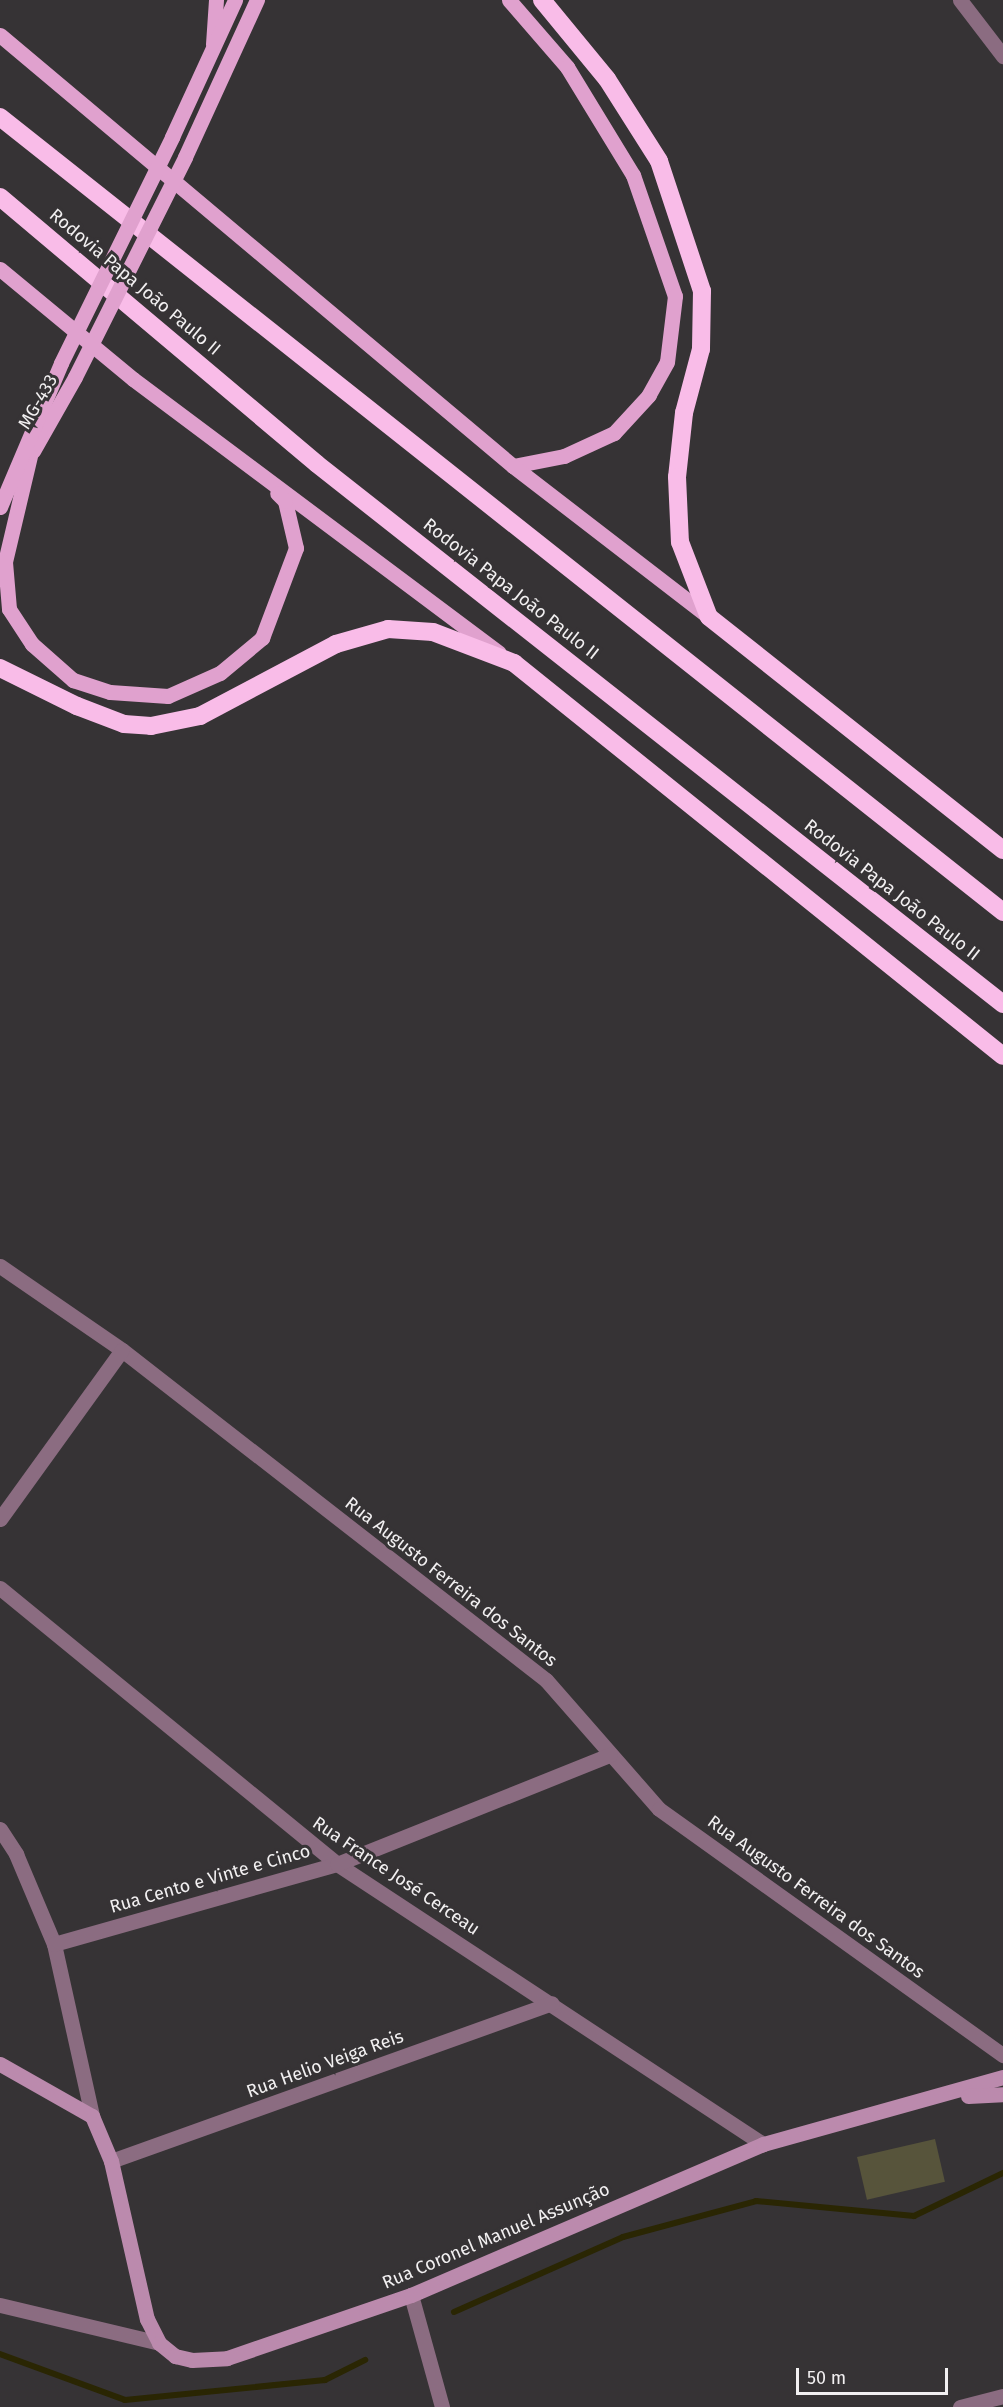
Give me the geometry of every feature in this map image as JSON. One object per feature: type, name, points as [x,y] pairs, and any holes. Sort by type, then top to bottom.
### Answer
[{"type":"highway","points":[[542,0],[607,79],[659,161],[702,291],[701,349],[684,413],[677,477],[680,542],[709,617],[1003,850]]},
{"type":"highway","points":[[0,117],[1003,912]]},
{"type":"highway","name":"Rodovia Papa João Paulo II","points":[[0,197],[317,464],[1003,1004]]},
{"type":"highway","points":[[0,668],[77,706],[124,724],[151,726],[200,716],[336,644],[388,629],[433,632],[514,663],[1003,1056]]},
{"type":"main road","points":[[213,53],[216,0]]},
{"type":"main road","name":"MG-433","points":[[0,508],[61,363],[213,53],[235,0]]},
{"type":"main road","name":"MG-433","points":[[0,508],[75,377],[185,157],[257,0]]},
{"type":"main road","points":[[239,40],[266,0]]},
{"type":"main road","points":[[509,0],[567,67],[633,175],[675,296],[667,362],[649,395],[614,433],[564,456],[513,466]]},
{"type":"main road","points":[[0,35],[513,466],[709,617]]},
{"type":"main road","points":[[0,268],[256,472],[514,663]]},
{"type":"main road","points":[[30,456],[5,562],[9,609],[32,644],[73,680],[110,692],[168,696],[220,673],[262,638],[280,596],[296,548],[285,501],[256,472]]},
{"type":"street","points":[[960,0],[1003,56]]},
{"type":"street","name":"Rua Augusto Ferreira dos Santos","points":[[0,1266],[122,1350],[546,1680],[659,1809],[1003,2055]]},
{"type":"street","points":[[0,1519],[122,1350]]},
{"type":"street","name":"Rua France José Cerceau","points":[[0,1588],[337,1864],[552,2003],[763,2144]]},
{"type":"street","name":"Rua Cento e Vinte e Cinco","points":[[54,1944],[337,1864],[610,1755]]},
{"type":"street","points":[[0,1830],[16,1854],[54,1944],[92,2116],[111,2161],[147,2319],[159,2343]]},
{"type":"street","name":"Rua Helio Veiga Reis","points":[[111,2161],[552,2003]]},
{"type":"street","points":[[0,2064],[92,2116]]},
{"type":"street","name":"Rua Coronel Manuel Assunção","points":[[0,2305],[159,2343],[176,2356],[227,2358],[411,2295],[763,2144],[941,2097],[1003,2077]]},
{"type":"street","points":[[941,2097],[1003,2094]]},
{"type":"street","points":[[411,2295],[442,2407]]},
{"type":"street","points":[[960,2407],[1003,2396]]},
{"type":"shaded area","points":[[935,2139],[945,2182],[867,2200],[857,2157]]},
{"type":"waterway","points":[[454,2312],[623,2237],[756,2201],[914,2216],[1003,2173]]},
{"type":"waterway","points":[[0,2354],[125,2400],[325,2380],[365,2360]]}]
